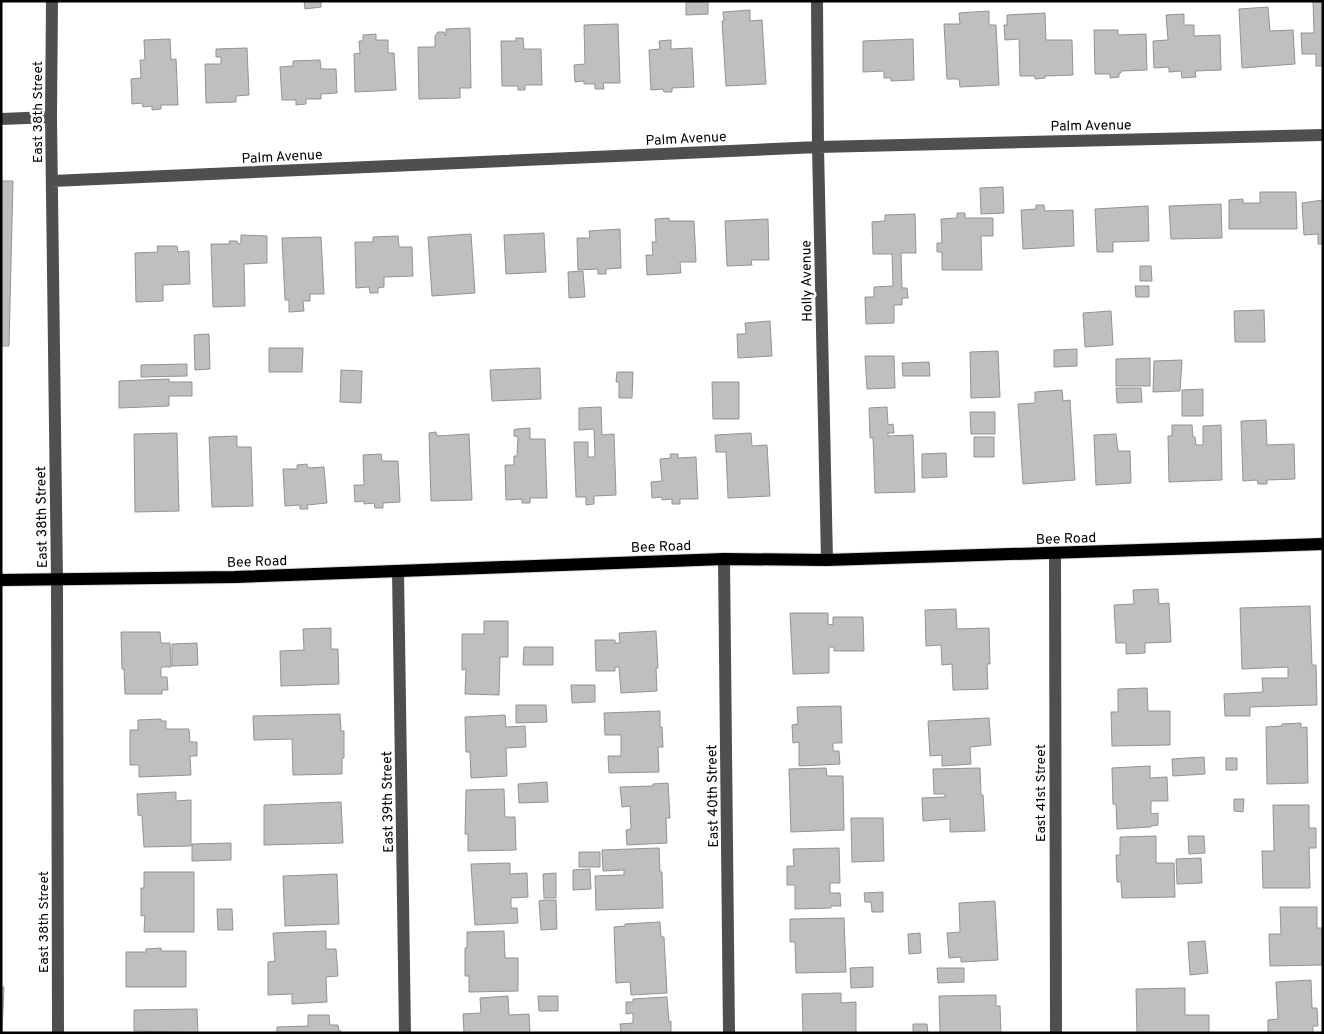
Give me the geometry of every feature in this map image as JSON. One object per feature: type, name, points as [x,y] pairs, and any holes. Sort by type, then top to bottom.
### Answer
[{"type":"main road","name":"Bee Road","points":[[1,580],[57,581],[235,577],[724,559],[827,560],[1323,544]]},
{"type":"street","name":"East 38th Street","points":[[52,1],[51,118],[57,581],[58,1033]]},
{"type":"street","name":"Holly Avenue","points":[[817,1],[818,147],[827,560]]},
{"type":"street","points":[[1,119],[51,118]]},
{"type":"street","name":"Palm Avenue","points":[[52,182],[818,147],[1323,135]]},
{"type":"street","name":"East 41st Street","points":[[1055,554],[1056,1033]]},
{"type":"street","name":"East 40th Street","points":[[724,559],[729,1033]]},
{"type":"street","name":"East 39th Street","points":[[398,571],[405,1033]]},
{"type":"building","points":[[304,1],[321,1],[321,7],[305,9]]},
{"type":"building","points":[[686,1],[708,1],[708,14],[686,15]]},
{"type":"building","points":[[1313,1],[1323,1],[1323,66],[1316,66],[1316,54],[1302,54],[1301,33],[1314,33]]},
{"type":"building","points":[[1268,7],[1270,31],[1293,30],[1295,64],[1242,68],[1239,9]]},
{"type":"building","points":[[750,10],[750,21],[762,20],[766,84],[726,86],[723,12]]},
{"type":"building","points":[[989,11],[989,25],[996,25],[999,85],[960,87],[959,79],[947,79],[944,24],[960,24],[959,13]]},
{"type":"building","points":[[1045,13],[1046,40],[1072,40],[1073,75],[1045,76],[1045,78],[1035,79],[1035,76],[1020,76],[1019,39],[1005,40],[1004,25],[1007,25],[1007,15]]},
{"type":"building","points":[[1184,14],[1184,25],[1194,25],[1194,36],[1220,35],[1221,70],[1195,71],[1196,77],[1182,78],[1181,71],[1169,72],[1169,67],[1154,68],[1153,41],[1168,40],[1166,15]]},
{"type":"building","points":[[618,24],[620,83],[603,83],[604,89],[595,89],[595,84],[584,84],[584,81],[575,82],[574,65],[585,64],[584,25]]},
{"type":"building","points":[[470,28],[471,88],[460,88],[460,98],[419,99],[418,47],[435,47],[435,36],[438,32],[444,32],[446,36],[446,29]]},
{"type":"building","points":[[1094,30],[1118,30],[1118,35],[1146,34],[1147,70],[1121,71],[1119,77],[1110,78],[1110,74],[1095,74]]},
{"type":"building","points":[[376,34],[376,40],[388,40],[388,53],[394,53],[396,90],[355,92],[354,54],[360,53],[359,41],[363,41],[363,35]]},
{"type":"building","points":[[516,38],[523,38],[524,49],[541,49],[542,85],[525,85],[525,90],[518,90],[518,86],[502,86],[501,41],[516,41]]},
{"type":"building","points":[[170,39],[171,60],[176,59],[178,105],[161,105],[161,109],[152,110],[152,106],[143,107],[142,103],[132,104],[131,79],[141,78],[140,60],[145,60],[144,40]]},
{"type":"building","points":[[913,39],[914,80],[891,81],[891,78],[884,78],[884,71],[863,72],[863,41]]},
{"type":"building","points":[[671,40],[671,49],[692,48],[694,87],[672,88],[672,92],[664,92],[663,89],[651,90],[649,50],[660,49],[659,41]]},
{"type":"building","points":[[247,48],[249,95],[236,96],[236,102],[206,103],[205,64],[221,64],[221,57],[216,57],[216,49]]},
{"type":"building","points":[[320,60],[321,69],[336,69],[337,93],[321,94],[321,99],[306,99],[306,104],[296,105],[296,100],[282,100],[280,67],[293,66],[293,61]]},
{"type":"building","points":[[1,181],[13,181],[9,346],[1,346]]},
{"type":"building","points":[[1003,187],[1004,213],[981,214],[980,188]]},
{"type":"building","points":[[1260,192],[1296,192],[1297,229],[1229,229],[1229,200],[1243,199],[1243,203],[1260,203]]},
{"type":"building","points":[[1323,200],[1323,244],[1318,244],[1318,234],[1304,235],[1302,203]]},
{"type":"building","points":[[1221,204],[1222,238],[1171,239],[1169,206]]},
{"type":"building","points":[[1036,205],[1044,205],[1045,211],[1073,210],[1074,246],[1023,249],[1021,210],[1036,209]]},
{"type":"building","points":[[1148,206],[1149,241],[1113,242],[1113,252],[1097,252],[1095,209]]},
{"type":"building","points":[[957,213],[965,213],[965,218],[993,218],[993,236],[981,236],[982,270],[942,270],[942,252],[937,252],[937,243],[942,243],[941,219],[957,218]]},
{"type":"building","points":[[915,214],[916,253],[901,253],[902,288],[907,288],[908,298],[902,298],[902,305],[894,305],[894,323],[866,324],[865,297],[874,297],[874,287],[893,286],[892,254],[873,254],[872,222],[885,221],[885,215]]},
{"type":"building","points":[[669,218],[669,221],[694,221],[696,262],[680,262],[681,273],[647,275],[646,255],[653,255],[652,242],[656,242],[655,219]]},
{"type":"building","points":[[768,219],[769,260],[751,260],[752,265],[727,266],[725,221]]},
{"type":"building","points":[[620,229],[621,268],[606,269],[606,274],[598,274],[598,269],[578,270],[577,238],[590,238],[589,231]]},
{"type":"building","points":[[544,233],[546,272],[506,274],[504,235]]},
{"type":"building","points":[[471,234],[475,293],[432,296],[428,237]]},
{"type":"building","points":[[241,235],[267,236],[267,263],[244,264],[245,306],[213,307],[211,244],[230,244],[229,241],[237,241],[238,244],[241,243]]},
{"type":"building","points":[[398,236],[399,247],[412,247],[413,276],[384,277],[384,287],[378,288],[378,293],[370,293],[369,287],[356,288],[355,242],[373,242],[373,237]]},
{"type":"building","points":[[321,237],[324,294],[310,294],[310,301],[303,301],[304,311],[289,312],[289,300],[285,300],[282,238]]},
{"type":"building","points":[[157,246],[177,246],[178,252],[189,251],[190,284],[163,285],[163,301],[136,302],[135,253],[158,252]]},
{"type":"building","points":[[1140,266],[1151,266],[1152,281],[1140,281]]},
{"type":"building","points":[[583,271],[585,297],[569,298],[568,272]]},
{"type":"building","points":[[1135,286],[1149,286],[1149,297],[1136,297]]},
{"type":"building","points":[[1264,310],[1265,342],[1235,342],[1234,311]]},
{"type":"building","points":[[1111,311],[1113,345],[1085,347],[1083,313]]},
{"type":"building","points":[[770,321],[772,356],[738,358],[737,334],[746,334],[745,323]]},
{"type":"building","points":[[209,334],[210,369],[195,370],[194,335]]},
{"type":"building","points":[[269,348],[303,348],[302,372],[269,372]]},
{"type":"building","points":[[1077,349],[1077,366],[1054,367],[1054,350]]},
{"type":"building","points":[[998,351],[1000,397],[971,398],[970,352]]},
{"type":"building","points":[[865,356],[894,356],[895,388],[867,389]]},
{"type":"building","points":[[1150,358],[1150,386],[1116,386],[1116,359]]},
{"type":"building","points":[[1182,360],[1180,391],[1153,392],[1154,361]]},
{"type":"building","points":[[929,362],[930,376],[903,376],[902,363]]},
{"type":"building","points":[[187,364],[187,376],[141,377],[141,365]]},
{"type":"building","points":[[540,368],[541,399],[492,401],[490,370]]},
{"type":"building","points":[[341,370],[362,371],[361,403],[340,402]]},
{"type":"building","points":[[617,372],[633,372],[632,398],[619,398],[619,382],[616,382]]},
{"type":"building","points":[[169,379],[169,382],[192,382],[192,396],[169,396],[169,406],[119,408],[119,381]]},
{"type":"building","points":[[712,382],[739,382],[739,419],[713,419]]},
{"type":"building","points":[[1116,388],[1141,388],[1142,402],[1117,403]]},
{"type":"building","points":[[1203,389],[1203,416],[1182,416],[1182,390]]},
{"type":"building","points":[[1062,390],[1063,401],[1070,400],[1075,480],[1023,484],[1018,404],[1035,403],[1035,392]]},
{"type":"building","points":[[601,407],[602,435],[614,434],[616,495],[594,496],[594,504],[586,505],[586,497],[576,497],[574,442],[588,442],[588,457],[595,457],[594,429],[579,430],[579,408]]},
{"type":"building","points":[[887,407],[888,425],[893,424],[894,433],[888,433],[888,436],[913,435],[915,492],[875,493],[873,437],[870,438],[869,408]]},
{"type":"building","points":[[970,412],[995,412],[995,434],[971,434]]},
{"type":"building","points":[[1266,420],[1267,445],[1294,444],[1295,479],[1267,480],[1267,484],[1258,484],[1257,480],[1243,481],[1241,421]]},
{"type":"building","points":[[1172,425],[1192,425],[1196,445],[1203,445],[1203,426],[1221,425],[1222,480],[1169,482],[1168,436],[1172,436]]},
{"type":"building","points":[[530,428],[530,439],[545,439],[547,498],[530,498],[530,503],[522,503],[522,499],[506,500],[505,465],[514,465],[514,456],[517,456],[518,437],[514,436],[514,430]]},
{"type":"building","points":[[436,432],[437,436],[469,434],[472,500],[431,501],[429,433]]},
{"type":"building","points":[[177,433],[179,511],[135,512],[134,434]]},
{"type":"building","points":[[751,433],[752,446],[767,445],[770,496],[728,498],[726,452],[716,452],[715,435]]},
{"type":"building","points":[[1116,434],[1118,451],[1130,451],[1131,483],[1096,485],[1094,435]]},
{"type":"building","points":[[237,436],[237,447],[251,447],[253,506],[212,507],[209,437]]},
{"type":"building","points":[[974,437],[994,437],[994,457],[974,457]]},
{"type":"building","points":[[946,453],[947,477],[922,478],[922,454]]},
{"type":"building","points":[[381,454],[382,461],[398,461],[400,502],[383,503],[383,508],[375,508],[374,503],[364,504],[364,501],[355,502],[354,485],[364,485],[363,455]]},
{"type":"building","points":[[670,454],[678,454],[678,458],[696,457],[698,499],[680,499],[680,504],[672,504],[672,499],[652,498],[651,482],[662,481],[660,459],[671,458]]},
{"type":"building","points":[[307,464],[308,468],[324,467],[327,503],[307,505],[308,509],[300,509],[300,505],[285,506],[283,469],[297,469],[297,465]]},
{"type":"building","points":[[1158,589],[1159,604],[1169,603],[1171,642],[1145,643],[1145,653],[1126,654],[1126,643],[1116,643],[1114,605],[1134,604],[1133,590]]},
{"type":"building","points":[[1310,606],[1312,665],[1316,665],[1317,705],[1250,707],[1250,716],[1225,716],[1224,694],[1263,692],[1262,678],[1288,678],[1288,667],[1242,669],[1240,608]]},
{"type":"building","points":[[956,609],[957,629],[989,628],[990,664],[987,664],[988,689],[953,690],[952,664],[942,665],[941,645],[926,646],[925,610]]},
{"type":"building","points":[[790,613],[828,613],[828,624],[833,625],[833,617],[863,617],[864,651],[834,651],[834,647],[829,647],[829,673],[793,674]]},
{"type":"building","points":[[484,621],[508,621],[508,657],[500,657],[499,695],[465,694],[466,669],[462,670],[462,634],[484,634]]},
{"type":"building","points":[[331,628],[331,649],[338,649],[339,684],[281,686],[280,651],[304,650],[303,629]]},
{"type":"building","points":[[656,631],[657,691],[621,693],[619,667],[615,667],[615,671],[596,671],[595,640],[615,640],[615,643],[620,643],[619,633]]},
{"type":"building","points":[[121,632],[160,632],[161,643],[170,643],[171,667],[161,667],[161,677],[167,677],[168,690],[162,690],[162,694],[125,694]]},
{"type":"building","points":[[197,643],[198,665],[172,666],[172,644]]},
{"type":"building","points":[[524,647],[553,647],[553,665],[523,665]]},
{"type":"building","points":[[571,685],[595,685],[595,702],[572,703]]},
{"type":"building","points":[[1147,688],[1148,711],[1170,711],[1170,745],[1112,746],[1111,712],[1118,712],[1118,689]]},
{"type":"building","points":[[516,705],[546,705],[547,722],[516,723]]},
{"type":"building","points":[[841,706],[842,743],[833,743],[833,751],[839,751],[840,764],[799,766],[799,742],[793,743],[792,725],[798,724],[797,707]]},
{"type":"building","points":[[660,711],[663,747],[658,747],[659,772],[609,773],[608,756],[621,756],[621,735],[605,735],[604,713]]},
{"type":"building","points":[[340,714],[341,731],[344,731],[342,774],[293,775],[292,739],[254,740],[253,716]]},
{"type":"building","points":[[505,715],[506,727],[525,726],[526,747],[506,748],[507,776],[471,778],[470,752],[466,752],[465,717]]},
{"type":"building","points":[[989,718],[991,745],[970,747],[971,764],[942,766],[942,755],[930,756],[928,721]]},
{"type":"building","points":[[161,719],[161,721],[166,721],[166,729],[189,729],[190,742],[197,742],[197,756],[190,756],[191,775],[139,777],[139,765],[130,765],[130,730],[138,730],[138,720]]},
{"type":"building","points":[[1301,723],[1301,728],[1307,727],[1308,783],[1267,784],[1266,727]]},
{"type":"building","points":[[1204,757],[1205,774],[1173,776],[1172,759]]},
{"type":"building","points":[[1226,758],[1237,758],[1237,770],[1226,770]]},
{"type":"building","points":[[1150,766],[1150,778],[1167,777],[1168,801],[1151,801],[1151,814],[1158,813],[1158,825],[1117,829],[1116,804],[1113,804],[1112,768]]},
{"type":"building","points":[[826,768],[827,776],[843,776],[844,830],[791,832],[789,769]]},
{"type":"building","points":[[980,768],[985,831],[950,832],[950,819],[923,821],[922,798],[945,797],[945,794],[934,794],[933,769]]},
{"type":"building","points":[[547,782],[548,802],[519,803],[518,784]]},
{"type":"building","points":[[668,783],[670,818],[666,818],[667,843],[627,845],[626,830],[631,829],[630,806],[622,807],[620,787],[653,786],[653,784]]},
{"type":"building","points":[[504,789],[505,817],[515,817],[516,850],[468,851],[468,834],[465,834],[466,790]]},
{"type":"building","points":[[176,792],[176,801],[191,800],[191,846],[144,847],[142,816],[138,815],[137,794]]},
{"type":"building","points":[[1234,799],[1244,799],[1243,812],[1234,811]]},
{"type":"building","points":[[341,802],[343,843],[264,845],[264,805]]},
{"type":"building","points":[[1273,805],[1309,805],[1309,828],[1316,828],[1316,848],[1309,848],[1310,888],[1263,888],[1262,851],[1274,851]]},
{"type":"building","points":[[851,818],[883,818],[884,861],[852,862]]},
{"type":"building","points":[[1156,836],[1156,863],[1174,863],[1175,897],[1122,898],[1121,882],[1117,882],[1116,855],[1120,855],[1120,837]]},
{"type":"building","points":[[1188,836],[1204,836],[1205,853],[1189,854]]},
{"type":"building","points":[[231,843],[231,860],[192,861],[192,844]]},
{"type":"building","points":[[659,848],[663,908],[596,910],[595,876],[624,875],[624,870],[603,871],[602,850]]},
{"type":"building","points":[[839,848],[840,883],[830,883],[830,893],[840,893],[841,906],[795,909],[795,885],[787,885],[787,866],[794,866],[793,849]]},
{"type":"building","points":[[579,852],[600,852],[600,867],[579,867]]},
{"type":"building","points":[[1201,858],[1202,883],[1177,884],[1176,859]]},
{"type":"building","points":[[510,863],[510,874],[527,873],[528,897],[511,898],[511,908],[517,908],[518,923],[475,925],[471,864]]},
{"type":"building","points":[[590,869],[591,889],[573,890],[573,870]]},
{"type":"building","points":[[144,872],[194,872],[194,932],[144,932],[145,915],[141,916],[141,888],[144,888]]},
{"type":"building","points":[[556,873],[556,898],[544,898],[543,874]]},
{"type":"building","points":[[337,874],[339,924],[285,926],[283,876]]},
{"type":"building","points":[[883,892],[883,912],[872,912],[871,902],[865,902],[864,893]]},
{"type":"building","points":[[556,900],[557,929],[541,930],[539,901]]},
{"type":"building","points":[[995,901],[998,960],[961,962],[961,957],[949,958],[947,933],[960,932],[959,903]]},
{"type":"building","points":[[1280,907],[1317,907],[1317,928],[1322,928],[1322,965],[1270,966],[1269,934],[1281,934]]},
{"type":"building","points":[[217,909],[232,909],[233,930],[218,930]]},
{"type":"building","points":[[844,918],[846,972],[796,973],[795,942],[790,942],[790,919]]},
{"type":"building","points":[[660,922],[661,937],[664,937],[667,993],[631,995],[630,982],[616,983],[614,927],[625,926],[625,924]]},
{"type":"building","points":[[326,931],[326,949],[336,949],[338,976],[326,977],[327,1002],[292,1004],[292,994],[268,995],[268,962],[275,961],[273,933]]},
{"type":"building","points":[[504,931],[505,958],[518,958],[518,991],[469,992],[469,976],[465,976],[467,932]]},
{"type":"building","points":[[920,933],[921,953],[909,954],[908,934]]},
{"type":"building","points":[[1205,941],[1208,973],[1190,975],[1188,942]]},
{"type":"building","points":[[161,948],[161,951],[186,951],[186,987],[126,987],[126,952],[146,952],[146,949]]},
{"type":"building","points":[[873,967],[873,987],[851,988],[850,968]]},
{"type":"building","points":[[937,968],[964,968],[964,982],[938,983]]},
{"type":"building","points":[[1311,980],[1312,1008],[1317,1008],[1318,1026],[1313,1026],[1313,1033],[1268,1033],[1268,1020],[1278,1019],[1276,982]]},
{"type":"building","points":[[1,987],[4,987],[2,1033],[1,1033]]},
{"type":"building","points":[[1185,988],[1185,1015],[1209,1015],[1209,1033],[1137,1033],[1136,989]]},
{"type":"building","points":[[841,993],[841,1003],[856,1002],[856,1033],[803,1033],[802,994]]},
{"type":"building","points":[[996,995],[996,1006],[1000,1006],[1001,1033],[940,1033],[939,996]]},
{"type":"building","points":[[508,996],[509,1015],[529,1014],[530,1033],[464,1033],[463,1014],[481,1013],[480,998]]},
{"type":"building","points":[[538,996],[558,996],[558,1011],[539,1011]]},
{"type":"building","points":[[667,997],[671,1033],[621,1033],[620,1024],[633,1023],[633,1013],[626,1014],[626,1002],[633,1002],[633,999]]},
{"type":"building","points":[[197,1009],[198,1033],[134,1031],[134,1010]]},
{"type":"building","points":[[308,1015],[329,1015],[330,1025],[338,1025],[341,1033],[277,1033],[277,1027],[308,1026]]},
{"type":"building","points":[[913,1024],[927,1024],[928,1033],[913,1033]]}]
